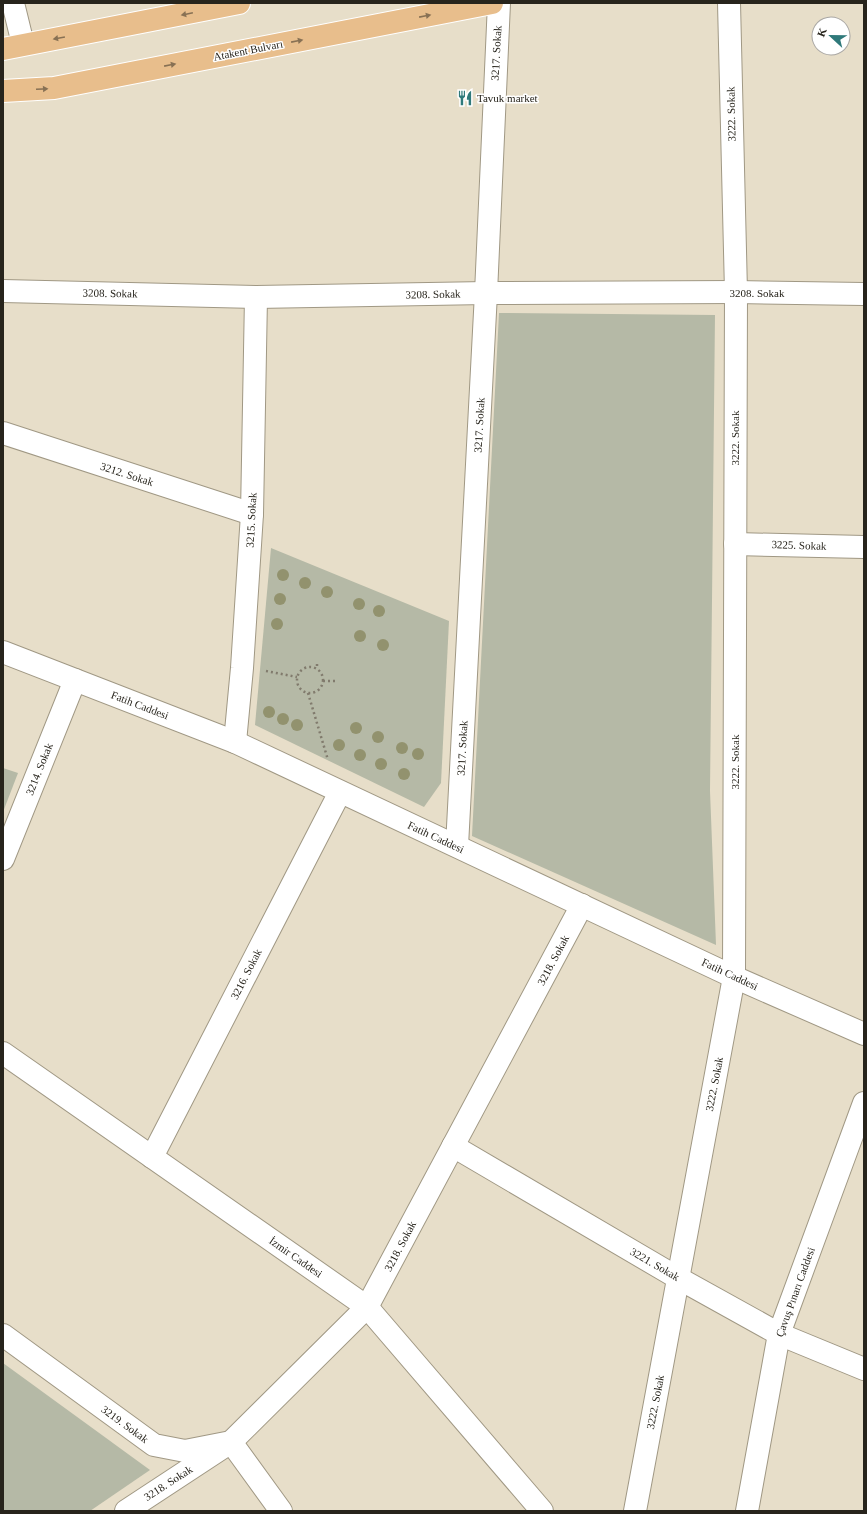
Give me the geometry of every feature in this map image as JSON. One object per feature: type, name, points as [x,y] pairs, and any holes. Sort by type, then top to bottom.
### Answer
[{"type":"main road","points":[[13,46],[239,3]]},
{"type":"main road","name":"Atakent Bulvarı","points":[[3,91],[54,88],[492,3]]},
{"type":"street","points":[[13,3],[13,46]]},
{"type":"street","name":"3217. Sokak","points":[[457,846],[486,293],[499,3]]},
{"type":"street","name":"3222. Sokak","points":[[635,1511],[734,977],[736,292],[729,3]]},
{"type":"street","name":"3208. Sokak","points":[[3,291],[256,297],[486,293],[736,292],[864,294]]},
{"type":"street","name":"3215. Sokak","points":[[235,742],[242,668],[252,514],[256,297]]},
{"type":"street","name":"3212. Sokak","points":[[3,433],[252,514]]},
{"type":"street","name":"3225. Sokak","points":[[735,544],[864,547]]},
{"type":"street","name":"Fatih Caddesi","points":[[3,652],[235,742],[734,977],[864,1034]]},
{"type":"street","name":"3214. Sokak","points":[[3,859],[75,680]]},
{"type":"street","name":"3216. Sokak","points":[[152,1157],[340,792]]},
{"type":"street","name":"3218. Sokak","points":[[126,1511],[231,1442],[367,1307],[582,905]]},
{"type":"street","name":"İzmir Caddesi","points":[[3,1053],[367,1307],[542,1511]]},
{"type":"street","name":"Çavuş Pınarı Caddesi","points":[[747,1511],[779,1334],[864,1103]]},
{"type":"street","name":"3221. Sokak","points":[[453,1146],[678,1278],[779,1334],[864,1369]]},
{"type":"street","name":"3219. Sokak","points":[[3,1336],[154,1445],[185,1451],[231,1442]]},
{"type":"street","points":[[231,1442],[281,1511]]},
{"type":"path","points":[[317,664],[317,669]]},
{"type":"path","points":[[305,667],[317,669],[322,674],[323,681],[321,688],[315,692],[308,693],[301,691],[297,685],[296,677],[299,672],[305,667]]},
{"type":"path","points":[[242,668],[260,669],[296,677]]},
{"type":"path","points":[[323,681],[335,681]]},
{"type":"path","points":[[308,693],[328,761]]},
{"type":"green space","points":[[499,313],[715,315],[710,791],[716,945],[472,836]]},
{"type":"green space","points":[[271,548],[449,621],[441,783],[424,807],[255,725]]},
{"type":"green space","points":[[3,768],[18,773],[3,812]]},
{"type":"green space","points":[[3,1363],[150,1470],[90,1511],[3,1511]]},
{"type":"place","name":"Tavuk market","points":[[465,98]]}]
